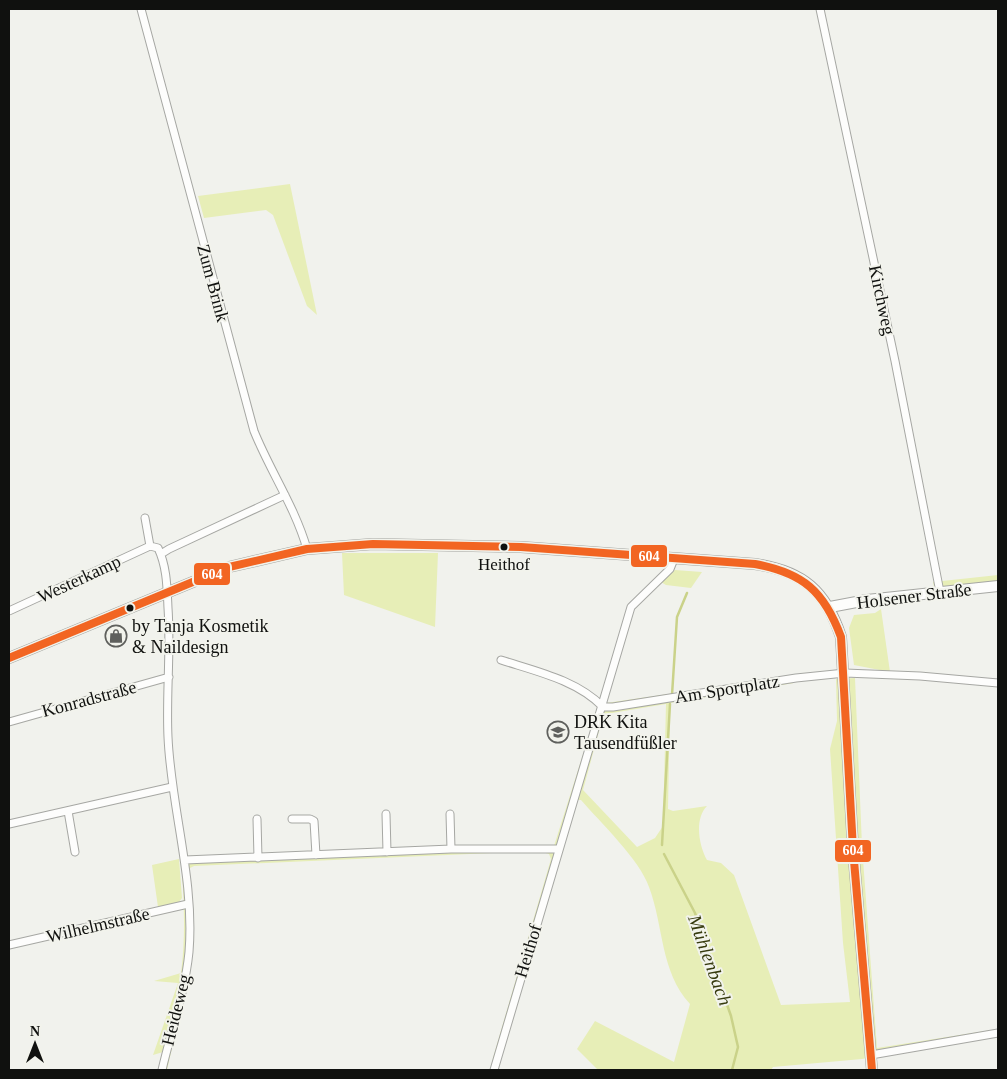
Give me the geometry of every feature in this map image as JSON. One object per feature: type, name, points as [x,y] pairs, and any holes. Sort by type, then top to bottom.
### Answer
[{"type":"main road","points":[[9,658],[229,566],[307,549],[338,545],[408,544],[521,547],[755,564],[786,570],[810,586],[830,606],[841,636],[845,673],[853,849],[872,1070]]},
{"type":"main road","name":"Holsener Straße","points":[[830,606],[867,600],[998,586]]},
{"type":"street","name":"Zum Brink","points":[[142,9],[254,431],[264,456],[285,495],[307,549]]},
{"type":"street","name":"Kirchweg","points":[[820,9],[895,361],[940,592]]},
{"type":"street","points":[[161,554],[285,495]]},
{"type":"street","points":[[145,518],[150,546],[158,548],[161,554],[167,591]]},
{"type":"street","name":"Westerkamp","points":[[9,611],[150,546]]},
{"type":"street","name":"Heithof","points":[[494,1070],[603,707],[631,607],[670,569],[674,559]]},
{"type":"street","name":"Heideweg","points":[[162,1070],[185,980],[189,950],[185,860],[172,787],[168,736],[170,635],[167,591]]},
{"type":"street","points":[[501,660],[565,682],[596,700],[603,707]]},
{"type":"street","name":"Am Sportplatz","points":[[603,707],[613,708],[796,678],[845,673],[998,682]]},
{"type":"street","name":"Konradstraße","points":[[9,722],[169,677]]},
{"type":"street","points":[[9,824],[172,787]]},
{"type":"street","points":[[68,811],[75,852]]},
{"type":"street","points":[[386,814],[387,852]]},
{"type":"street","points":[[450,814],[451,849]]},
{"type":"street","points":[[257,819],[258,858]]},
{"type":"street","points":[[292,819],[310,819],[314,821],[316,855]]},
{"type":"street","points":[[185,860],[451,849],[559,849]]},
{"type":"street","name":"Wilhelmstraße","points":[[9,945],[188,904]]},
{"type":"street","points":[[871,1055],[998,1033]]},
{"type":"green space","points":[[290,184],[317,315],[307,306],[273,215],[266,210],[204,218],[198,196]]},
{"type":"green space","points":[[342,553],[438,553],[435,627],[344,595]]},
{"type":"green space","points":[[675,570],[702,572],[691,588],[666,585],[661,582]]},
{"type":"green space","points":[[998,575],[998,590],[936,596],[933,582]]},
{"type":"green space","points":[[881,609],[890,672],[854,665],[849,628],[854,615],[875,613]]},
{"type":"green space","points":[[793,676],[794,683],[670,703],[668,809],[673,811],[707,806],[700,818],[699,825],[700,840],[704,854],[707,860],[721,863],[734,875],[781,1005],[850,1002],[843,943],[830,749],[837,721],[836,679],[855,678],[862,846],[877,1048],[998,1029],[998,1036],[862,1059],[773,1067],[771,1070],[598,1070],[577,1049],[595,1021],[674,1062],[690,1004],[680,991],[673,977],[664,948],[654,902],[644,876],[629,853],[581,800],[577,800],[497,1070],[491,1070],[493,1058],[551,859],[549,854],[539,851],[194,866],[190,868],[192,952],[189,974],[167,1070],[159,1070],[163,1052],[153,1055],[178,983],[154,981],[181,973],[184,945],[184,916],[181,859],[554,846],[599,704]],"holes":[[[666,704],[663,826],[655,838],[637,847],[583,790],[602,720],[606,714]]]},
{"type":"green space","points":[[179,859],[182,898],[179,902],[158,907],[152,865]]},
{"type":"waterway","name":"Mühlenbach","points":[[672,695],[677,617],[687,593]]},
{"type":"waterway","name":"Mühlenbach","points":[[662,845],[670,704]]},
{"type":"waterway","name":"Mühlenbach","points":[[664,854],[695,913],[731,1016],[738,1047],[732,1070]]},
{"type":"transit line","name":"604","points":[[9,658],[229,567],[307,549],[373,544],[521,547],[755,564],[772,568],[799,579],[810,587],[827,607],[841,637],[853,849],[872,1070]]},
{"type":"place","name":"Heithof","points":[[504,547]]},
{"type":"place","name":"by Tanja Kosmetik & Naildesign","points":[[116,636]]},
{"type":"place","name":"DRK Kita Tausendfüßler","points":[[558,732]]}]
